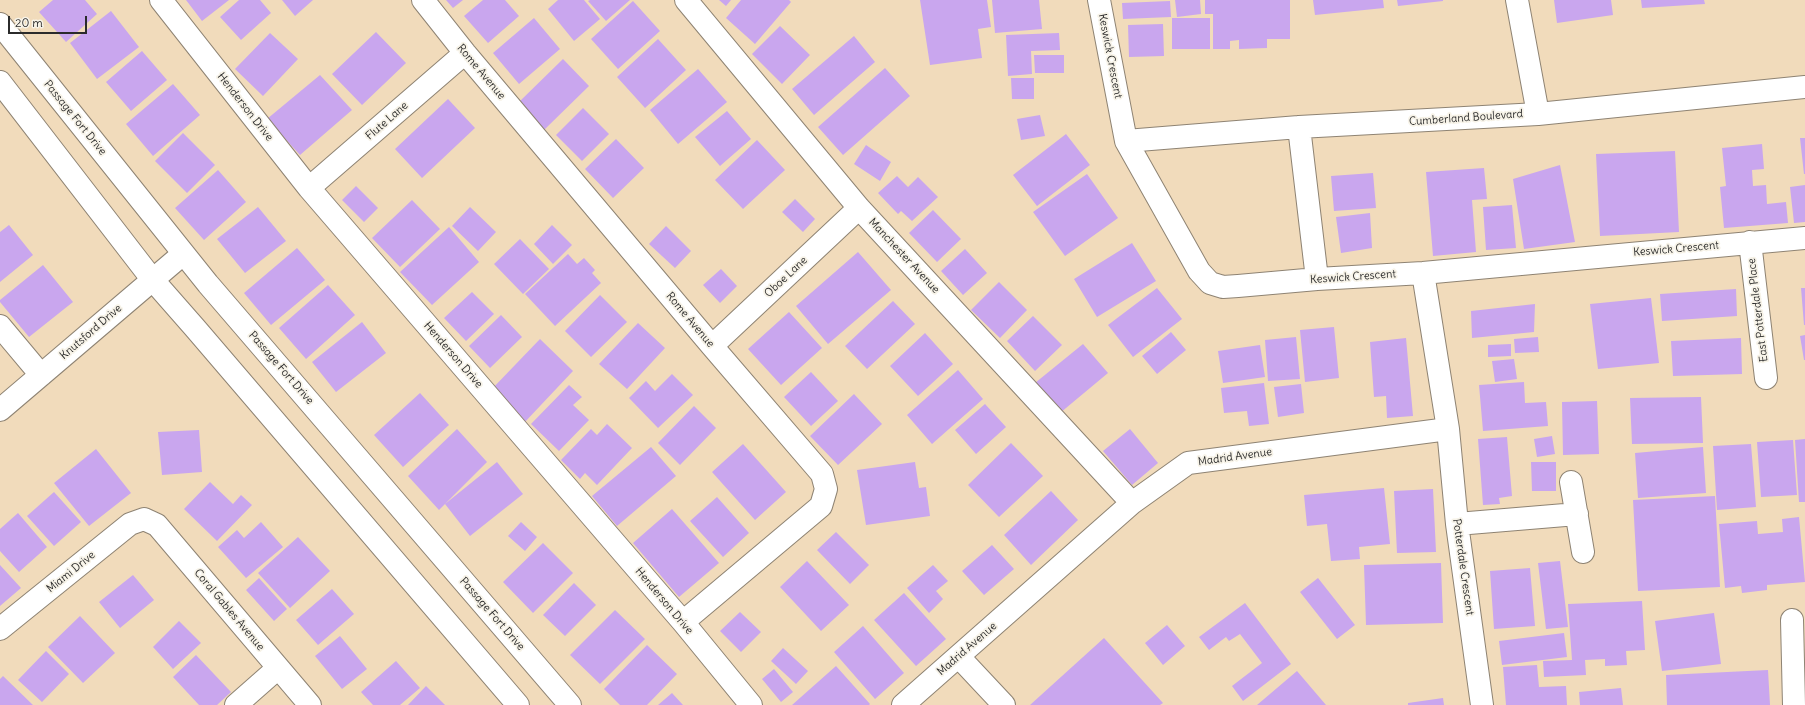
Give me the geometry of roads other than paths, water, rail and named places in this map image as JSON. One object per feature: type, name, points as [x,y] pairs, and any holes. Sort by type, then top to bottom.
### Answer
[{"type":"street","name":"Henderson Drive","points":[[161,0],[309,188],[683,622],[751,705]]},
{"type":"street","name":"Rome Avenue","points":[[423,0],[465,53],[822,474],[826,489],[821,506],[683,622]]},
{"type":"street","name":"Manchester Avenue","points":[[686,0],[860,208],[1132,503]]},
{"type":"street","name":"Keswick Crescent","points":[[1099,0],[1126,140],[1199,271],[1210,283],[1223,287],[1317,279],[1423,273],[1805,238]]},
{"type":"street","points":[[1517,0],[1538,114]]},
{"type":"street","name":"Passage Fort Drive","points":[[0,24],[183,254],[570,705]]},
{"type":"street","name":"Flute Lane","points":[[309,188],[465,53]]},
{"type":"street","points":[[0,82],[152,279],[518,705]]},
{"type":"street","name":"Cumberland Boulevard","points":[[1126,140],[1299,127],[1538,114],[1805,88]]},
{"type":"street","points":[[1299,127],[1317,279]]},
{"type":"street","name":"Oboe Lane","points":[[712,346],[860,208]]},
{"type":"street","name":"East Potterdale Place","points":[[1750,242],[1766,378]]},
{"type":"street","name":"Knutsford Drive","points":[[0,410],[183,254]]},
{"type":"street","points":[[1423,273],[1448,428]]},
{"type":"street","points":[[0,326],[41,375]]},
{"type":"street","name":"Madrid Avenue","points":[[903,705],[1132,503],[1188,463],[1448,428]]},
{"type":"street","name":"Potterdale Crescent","points":[[1448,428],[1457,524],[1482,705]]},
{"type":"street","points":[[1571,482],[1583,552]]},
{"type":"street","points":[[1457,524],[1577,514]]},
{"type":"street","name":"Miami Drive","points":[[0,629],[130,524],[144,519]]},
{"type":"street","name":"Coral Gables Avenue","points":[[144,519],[157,525],[310,705]]},
{"type":"street","points":[[1792,620],[1794,705]]},
{"type":"street","points":[[959,657],[1004,705]]},
{"type":"street","points":[[236,705],[278,668]]}]
